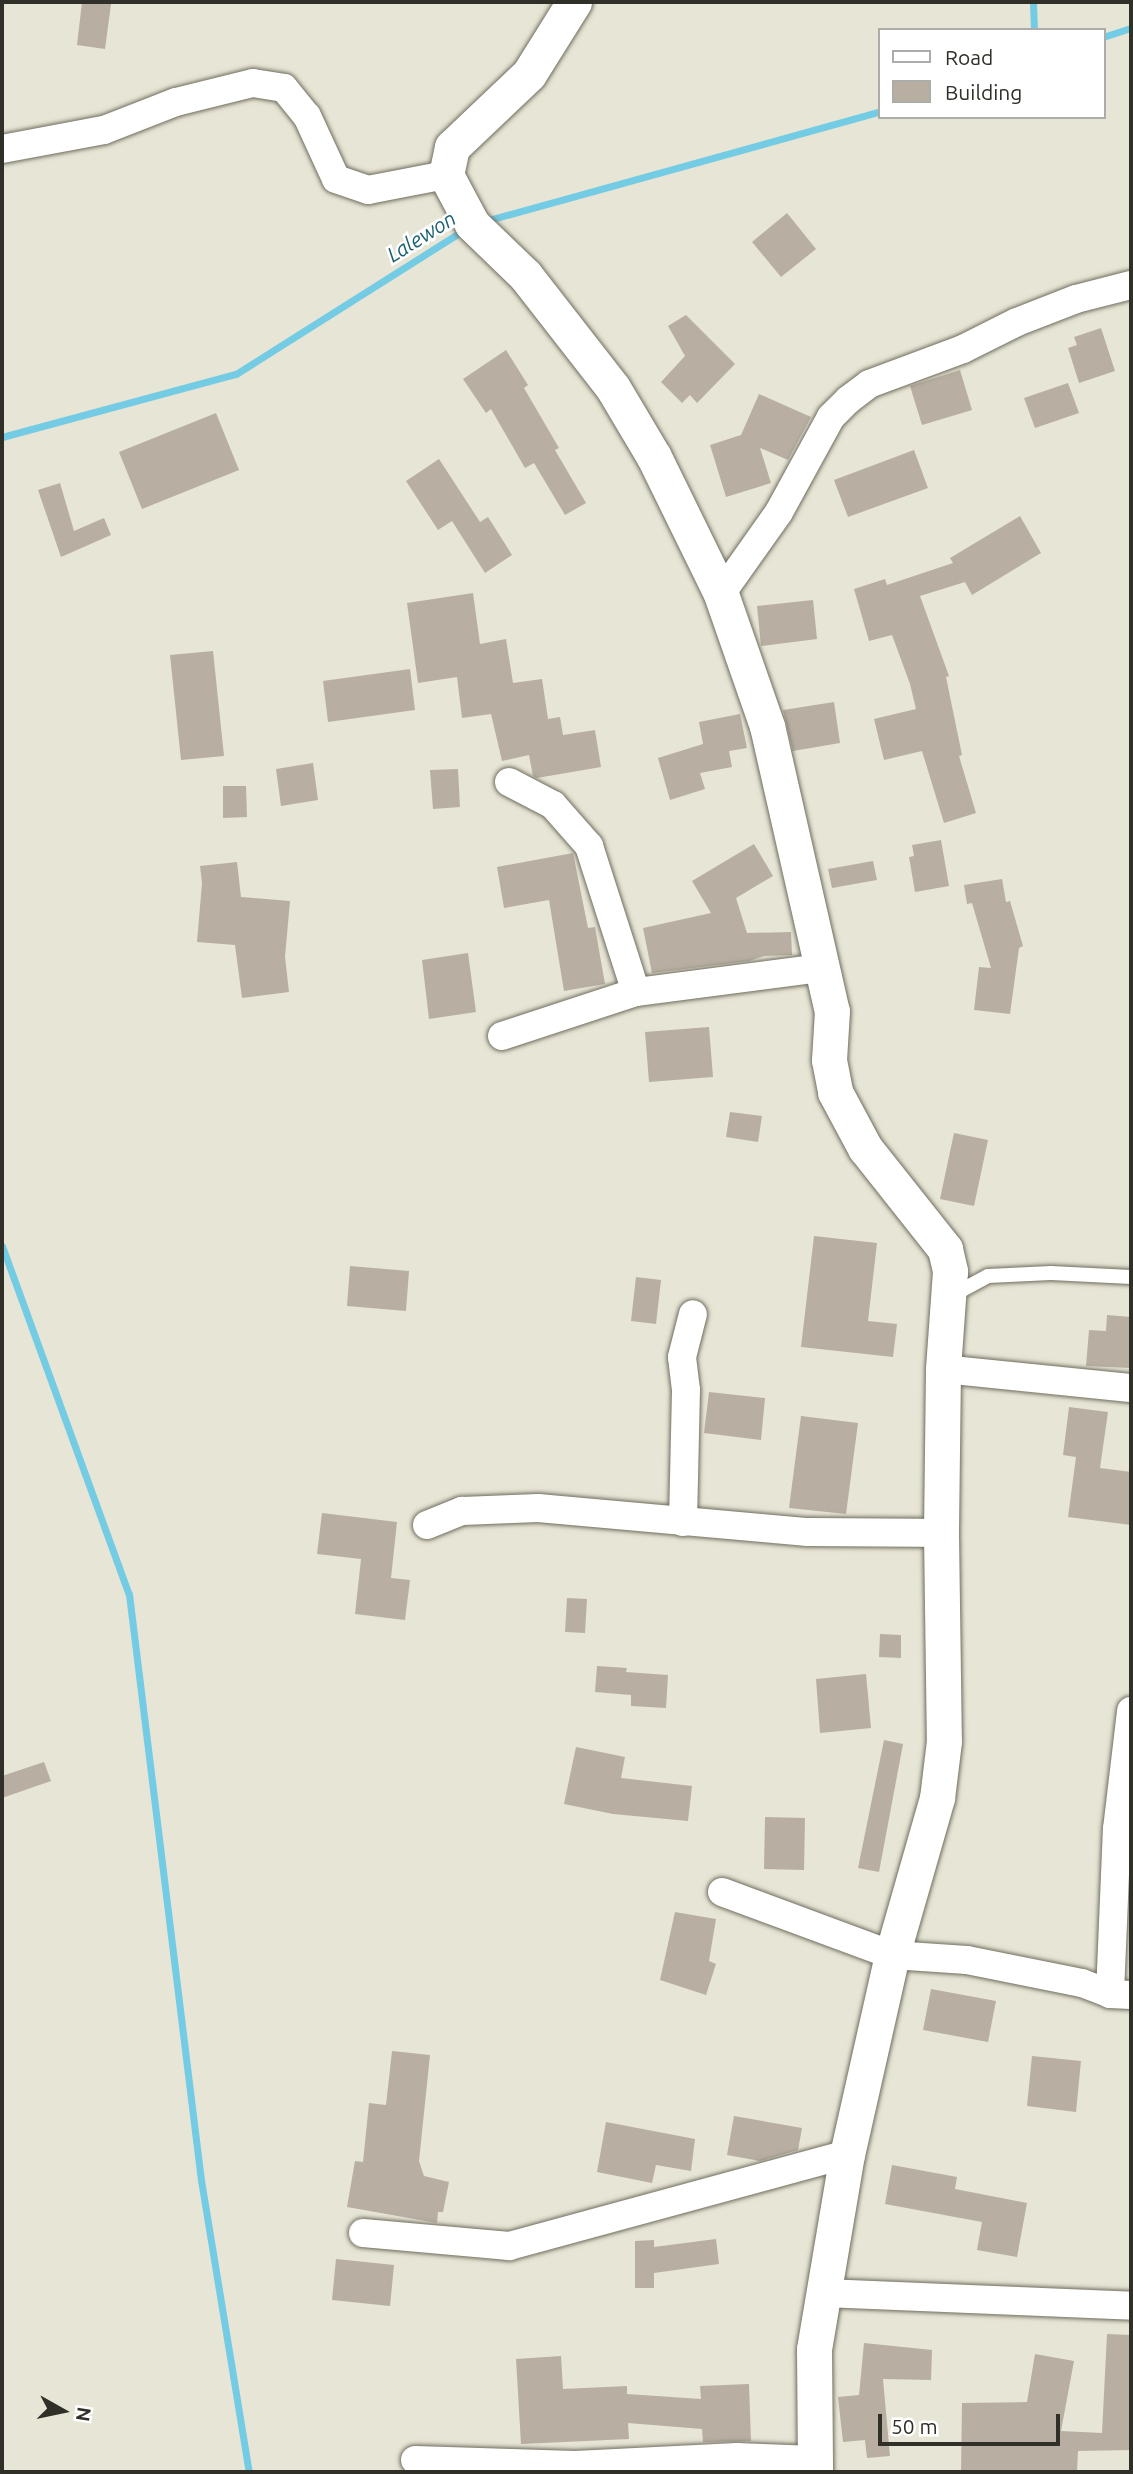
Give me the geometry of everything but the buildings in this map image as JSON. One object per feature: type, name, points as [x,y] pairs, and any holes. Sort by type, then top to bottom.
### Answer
[{"type":"street","points":[[415,2460],[574,2469],[737,2457],[815,2466],[814,2349],[826,2293],[847,2154],[892,1955],[937,1798],[944,1741],[941,1533],[943,1369],[950,1297],[950,1271],[945,1249],[865,1148],[835,1092],[829,1060],[832,1011],[767,726],[721,594],[654,457],[613,388],[525,275],[472,224],[446,175],[452,147],[529,74],[574,2]]},
{"type":"street","points":[[2,149],[104,130],[176,102],[253,83],[284,88],[307,116],[336,179],[368,190],[446,175]]},
{"type":"street","points":[[721,594],[779,512],[831,417],[869,384],[963,349],[1017,322],[1076,299],[1131,285]]},
{"type":"street","points":[[509,782],[553,805],[589,846],[636,992]]},
{"type":"street","points":[[502,1036],[636,992],[821,968]]},
{"type":"street","points":[[683,1522],[686,1390],[682,1357],[693,1314]]},
{"type":"street","points":[[943,1369],[1131,1388]]},
{"type":"street","points":[[427,1525],[462,1511],[538,1508],[808,1532],[941,1533]]},
{"type":"street","points":[[722,1892],[892,1955],[967,1960],[1082,1983],[1121,1994],[1117,1829],[1131,1711]]},
{"type":"street","points":[[363,2233],[509,2246],[847,2154]]},
{"type":"street","points":[[826,2293],[1131,2306]]},
{"type":"lane","points":[[950,1297],[988,1276],[1051,1273],[1131,1277]]},
{"type":"waterway","points":[[1033,2],[1034,28]]},
{"type":"waterway","name":"Lalewon","points":[[1105,36],[1131,28]]},
{"type":"waterway","name":"Lalewon","points":[[485,221],[878,112]]},
{"type":"waterway","name":"Lalewon","points":[[2,437],[236,374],[465,229]]},
{"type":"waterway","points":[[2,1246],[129,1594],[201,2180],[249,2472]]}]
